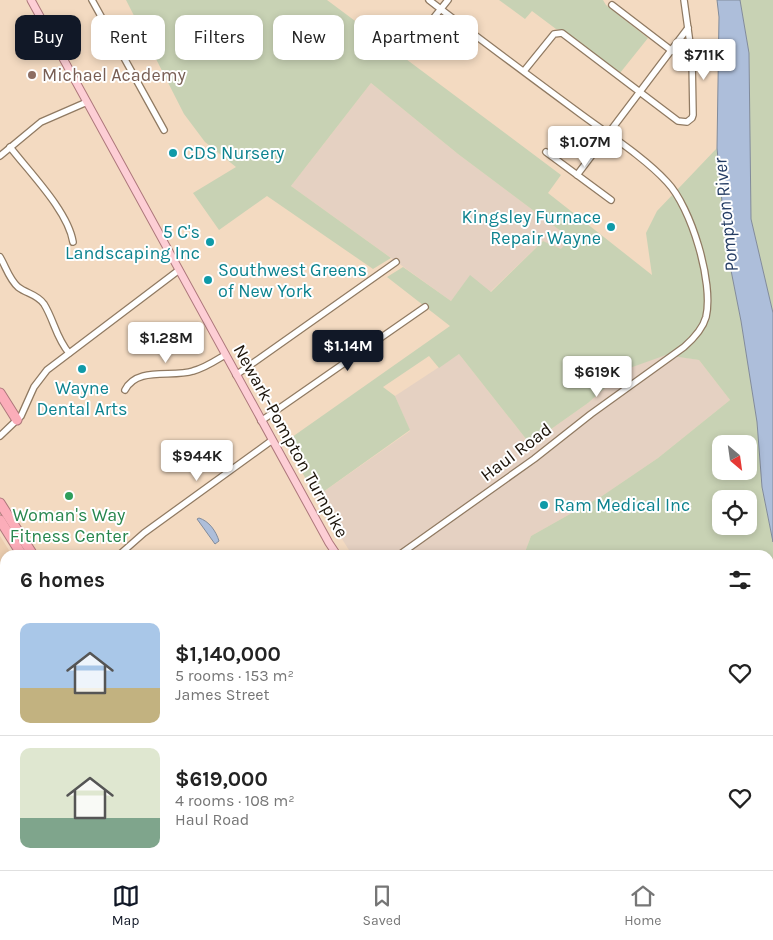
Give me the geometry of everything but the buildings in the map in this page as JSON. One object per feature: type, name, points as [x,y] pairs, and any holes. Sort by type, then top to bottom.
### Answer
[{"type":"highway","points":[[0,393],[17,420]]},
{"type":"highway","points":[[0,496],[3,516],[29,550]]},
{"type":"highway","points":[[0,504],[3,516],[20,550]]},
{"type":"main road","name":"Newark-Pompton Turnpike","points":[[31,0],[260,421],[334,550]]},
{"type":"street","points":[[92,0],[164,130]]},
{"type":"street","name":"Haul Road","points":[[406,550],[534,458],[689,342],[698,332],[706,317],[707,298],[706,282],[694,233],[684,209],[666,180],[609,134],[429,0]]},
{"type":"street","points":[[436,15],[448,0]]},
{"type":"street","points":[[524,71],[556,33],[562,33],[680,122],[687,122],[693,115],[693,67],[684,0]]},
{"type":"street","points":[[612,5],[672,51]]},
{"type":"street","points":[[577,175],[688,28]]},
{"type":"street","points":[[0,156],[41,122],[87,102]]},
{"type":"street","points":[[10,147],[62,213],[70,227],[73,242]]},
{"type":"street","points":[[546,152],[610,200]]},
{"type":"street","points":[[0,257],[17,286],[34,294],[42,302],[61,343],[69,353]]},
{"type":"street","points":[[236,375],[396,262]]},
{"type":"street","points":[[0,436],[17,420],[38,380],[47,370],[179,270]]},
{"type":"street","points":[[260,421],[425,307]]},
{"type":"street","points":[[125,390],[132,381],[143,376],[192,372],[225,355]]},
{"type":"street","points":[[125,550],[271,440]]},
{"type":"shaded area","points":[[371,83],[458,154],[570,238],[561,250],[543,241],[490,292],[470,276],[451,301],[291,186]]},
{"type":"shaded area","points":[[459,354],[530,444],[588,403],[627,369],[666,354],[699,360],[730,400],[658,458],[602,496],[531,536],[526,550],[349,550],[316,497],[410,431],[395,396]]},
{"type":"shaded area","points":[[0,536],[9,550],[0,550]]},
{"type":"green space","points":[[126,0],[327,0],[354,20],[354,60],[407,60],[561,175],[548,193],[652,275],[646,233],[657,211],[717,148],[726,245],[741,321],[757,422],[758,435],[762,487],[773,550],[526,550],[531,536],[602,496],[658,458],[730,400],[699,360],[666,355],[627,369],[588,403],[530,444],[459,354],[439,368],[429,356],[383,387],[395,396],[410,430],[316,497],[285,442],[450,326],[387,277],[403,267],[451,301],[470,275],[491,292],[543,241],[561,249],[570,238],[458,154],[371,83],[291,186],[391,258],[373,269],[267,196],[219,230],[193,193],[236,167],[205,142],[184,114],[157,60],[165,60],[165,15],[134,15]]},
{"type":"green space","points":[[499,0],[603,0],[606,5],[648,38],[620,73],[563,30],[556,29],[532,11],[525,19]]},
{"type":"green space","points":[[740,0],[773,0],[773,313],[751,219],[749,53]]},
{"type":"water","name":"Pompton River","points":[[717,0],[740,0],[749,53],[751,219],[773,313],[773,542],[762,487],[757,422],[741,321],[726,245],[717,148],[719,17]]},
{"type":"water","points":[[197,519],[206,521],[214,530],[219,541],[215,544]]},
{"type":"place","name":"Michael Academy","points":[[32,75]]},
{"type":"place","name":"CDS Nursery","points":[[173,153]]},
{"type":"place","name":"Kingsley Furnace Repair Wayne","points":[[611,227]]},
{"type":"place","name":"5 C's Landscaping Inc","points":[[210,242]]},
{"type":"place","name":"Southwest Greens of New York","points":[[208,280]]},
{"type":"place","name":"Wayne Dental Arts","points":[[82,369]]},
{"type":"place","name":"Woman's Way Fitness Center","points":[[69,496]]},
{"type":"place","name":"Ram Medical Inc","points":[[544,505]]}]
